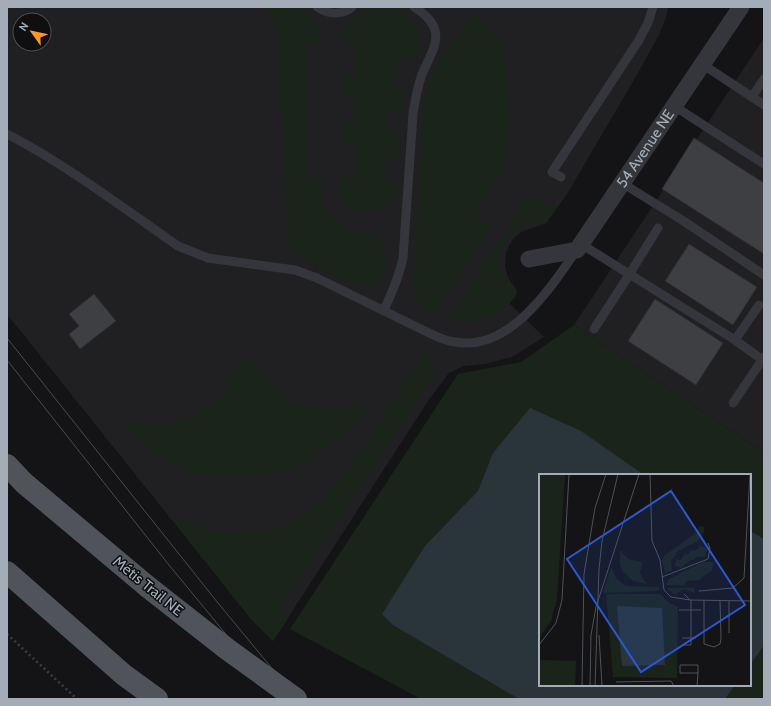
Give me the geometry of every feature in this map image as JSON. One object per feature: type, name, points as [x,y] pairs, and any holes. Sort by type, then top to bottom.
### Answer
[{"type":"main road","name":"Métis Trail NE","points":[[7,465],[24,483],[148,587],[227,649],[296,699]]},
{"type":"main road","points":[[7,572],[124,675],[157,699]]},
{"type":"street","name":"54 Avenue NE","points":[[579,247],[741,7]]},
{"type":"street","points":[[530,259],[579,247]]},
{"type":"lane","points":[[316,7],[325,12],[334,14],[352,7]]},
{"type":"lane","points":[[384,310],[395,286],[403,258],[413,114],[417,89],[436,36],[431,21],[414,7]]},
{"type":"lane","points":[[561,177],[552,172],[639,40],[648,23],[653,7]]},
{"type":"lane","points":[[702,64],[764,104]]},
{"type":"lane","points":[[752,97],[764,79]]},
{"type":"lane","points":[[674,106],[764,164]]},
{"type":"lane","points":[[7,134],[53,160],[178,246],[208,258],[295,270],[317,278],[456,343],[477,343],[506,331],[541,298],[579,247],[629,275],[735,340],[763,359],[733,403]]},
{"type":"lane","points":[[622,183],[685,222],[764,275]]},
{"type":"lane","points":[[594,329],[658,228]]},
{"type":"lane","points":[[735,340],[759,305]]},
{"type":"path","points":[[7,634],[77,699]]},
{"type":"shaded area","points":[[7,7],[668,7],[659,35],[567,194],[546,223],[521,232],[512,240],[506,252],[505,266],[508,278],[510,304],[544,337],[512,357],[485,364],[464,366],[449,373],[430,398],[273,641],[251,619],[7,314]]},
{"type":"shaded area","points":[[264,7],[301,7],[318,25],[320,32],[320,43],[307,44],[308,177],[322,177],[322,191],[325,206],[332,218],[348,228],[372,236],[380,242],[385,249],[387,258],[386,267],[381,277],[375,282],[367,285],[358,284],[340,278],[302,258],[290,242],[288,236],[278,31],[271,15]]},
{"type":"shaded area","points":[[381,7],[400,11],[414,22],[420,38],[420,48],[417,58],[404,54],[392,88],[405,92],[402,111],[389,111],[387,136],[401,137],[400,159],[386,158],[384,183],[398,185],[396,193],[393,200],[385,208],[367,213],[355,211],[349,208],[342,197],[340,187],[339,176],[357,176],[357,143],[344,143],[343,124],[357,123],[357,97],[343,97],[343,76],[356,76],[356,44],[343,43],[344,36],[350,24],[355,19],[367,11]]},
{"type":"shaded area","points":[[474,14],[494,35],[501,45],[504,53],[508,105],[507,143],[502,167],[497,179],[480,201],[479,205],[478,212],[480,217],[492,225],[434,315],[419,302],[415,294],[413,284],[424,107],[428,89],[436,69]]},
{"type":"shaded area","points":[[764,38],[764,453],[574,325]]},
{"type":"shaded area","points":[[532,190],[547,203],[560,204],[546,223],[540,225],[539,220],[519,228],[511,234],[502,247],[500,265],[503,277],[508,278],[516,289],[517,293],[514,298],[505,308],[487,319],[474,322],[449,320]]},
{"type":"shaded area","points":[[574,325],[764,453],[764,699],[421,699],[290,629],[458,374],[521,362]]},
{"type":"shaded area","points":[[426,351],[436,373],[279,610],[289,617],[273,641],[251,619],[175,523],[184,520],[207,528],[225,532],[255,532],[276,528],[294,521],[310,512],[324,500],[348,472]]},
{"type":"shaded area","points":[[251,358],[263,376],[275,388],[297,401],[309,406],[322,408],[335,409],[361,406],[367,410],[332,443],[309,459],[282,471],[253,477],[223,478],[194,473],[151,449],[126,427],[130,420],[149,425],[174,422],[192,416],[213,403],[226,390],[241,362]]},
{"type":"shaded area","points":[[530,408],[581,431],[643,474],[539,474],[539,686],[734,686],[725,699],[519,699],[393,625],[382,614],[425,546],[478,491],[493,453]]},
{"type":"shaded area","points":[[751,532],[764,539],[764,645],[751,664]]},
{"type":"building","points":[[694,138],[764,183],[764,254],[662,189]]},
{"type":"building","points":[[689,244],[757,287],[733,325],[665,281]]},
{"type":"building","points":[[94,294],[116,321],[80,349],[69,334],[79,326],[69,314]]},
{"type":"building","points":[[655,299],[723,343],[696,385],[628,341]]},
{"type":"tram line","points":[[7,338],[218,603],[270,666],[301,699]]},
{"type":"tram line","points":[[7,360],[169,565],[281,699]]}]
